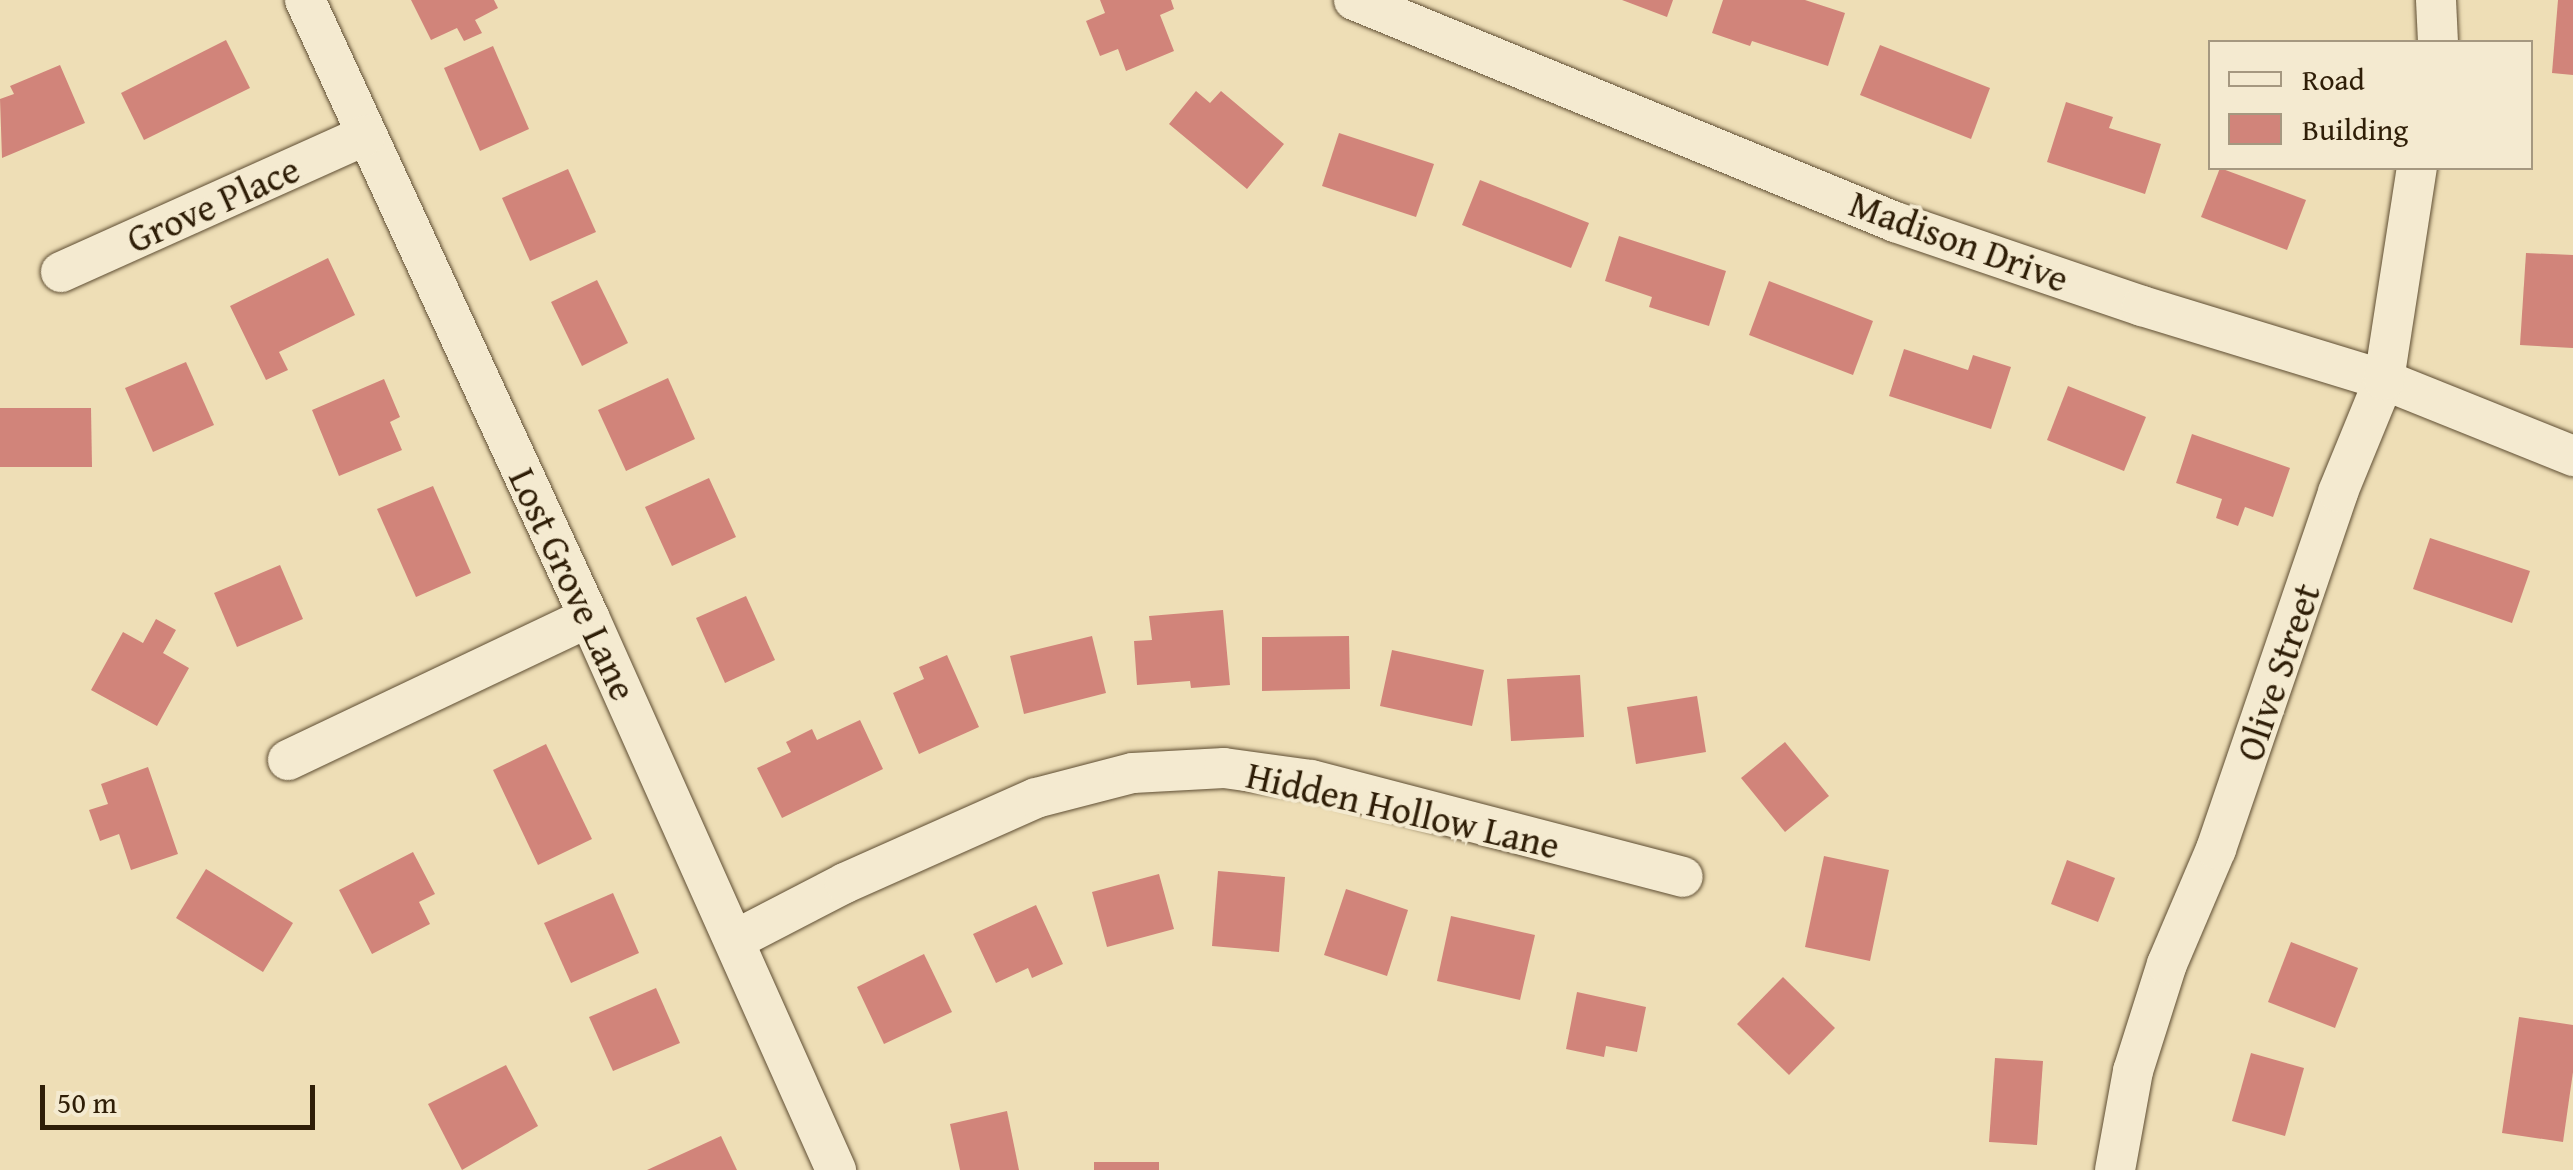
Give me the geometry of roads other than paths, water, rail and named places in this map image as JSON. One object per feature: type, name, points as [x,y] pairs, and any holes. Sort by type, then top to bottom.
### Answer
[{"type":"street","name":"Lost Grove Lane","points":[[305,0],[589,617],[836,1170]]},
{"type":"street","name":"Madison Drive","points":[[1354,0],[1895,222],[2142,306],[2384,380],[2573,456]]},
{"type":"street","points":[[2436,0],[2438,40]]},
{"type":"street","name":"Grove Place","points":[[61,272],[366,135]]},
{"type":"street","name":"Olive Street","points":[[2115,1170],[2133,1072],[2168,964],[2216,849],[2338,492],[2384,380],[2417,170]]},
{"type":"street","points":[[288,760],[589,617]]},
{"type":"street","name":"Hidden Hollow Lane","points":[[734,940],[845,883],[1036,798],[1133,773],[1224,768],[1311,780],[1683,878]]}]
